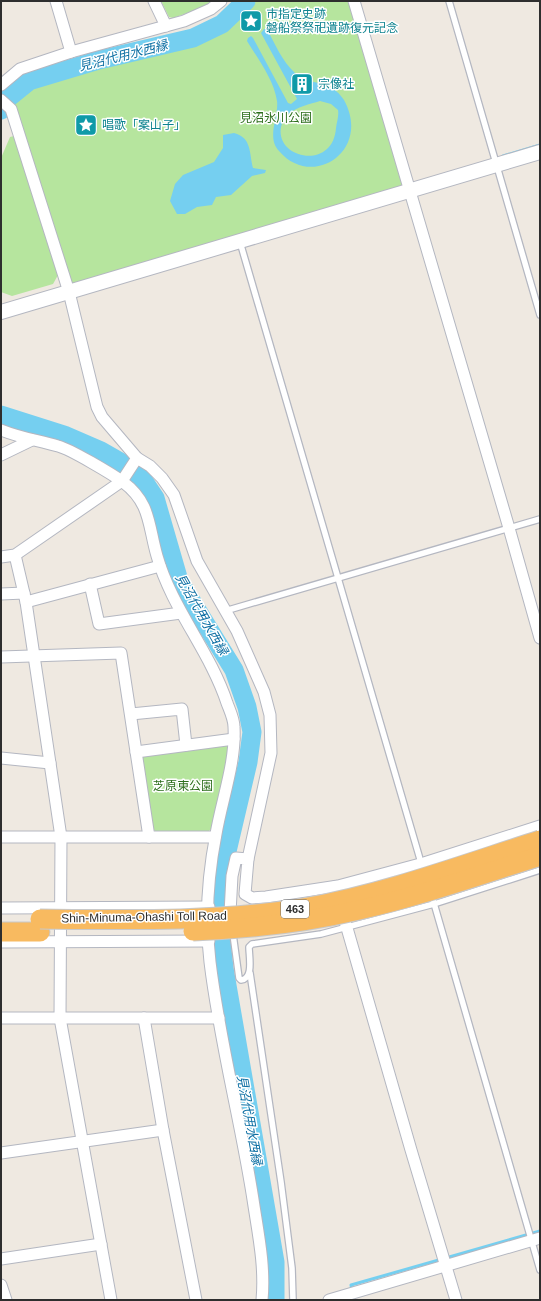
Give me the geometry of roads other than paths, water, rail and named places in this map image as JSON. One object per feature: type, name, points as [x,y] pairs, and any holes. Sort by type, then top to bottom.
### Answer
[{"type":"highway","name":"Shin-Minuma-Ohashi Toll Road","points":[[1,932],[40,926],[198,919],[304,908],[386,888],[540,840]]},
{"type":"highway","name":"Shin-Minuma-Ohashi Toll Road","points":[[1,919],[40,926],[189,932],[279,925],[359,910],[400,900],[540,856]]},
{"type":"street","points":[[56,1],[71,52]]},
{"type":"street","points":[[154,1],[166,26]]},
{"type":"street","points":[[1,85],[20,69],[71,52],[184,21],[211,10],[221,1]]},
{"type":"street","points":[[354,1],[540,638]]},
{"type":"street","points":[[1,100],[11,109],[69,292],[97,406],[102,417],[136,461],[150,466],[162,478],[174,495],[197,561],[226,611],[264,692],[270,715],[271,753],[248,859],[246,894],[248,897],[266,897],[334,887],[422,864],[540,826]]},
{"type":"street","points":[[1,312],[540,152]]},
{"type":"street","points":[[1,430],[21,438],[61,446],[122,482],[138,496],[145,507],[164,578],[181,613],[220,680],[234,725],[233,753],[215,836],[208,891],[209,938],[219,1018],[250,1178],[262,1260],[264,1282],[262,1300]]},
{"type":"street","points":[[1,456],[32,440]]},
{"type":"street","points":[[1,557],[15,555],[122,482],[136,461]]},
{"type":"street","points":[[15,555],[25,597],[61,837],[60,1018],[111,1300]]},
{"type":"street","points":[[1,594],[25,597],[90,584],[160,566]]},
{"type":"street","points":[[90,584],[99,624],[181,613]]},
{"type":"street","points":[[1,657],[121,653],[149,837]]},
{"type":"street","points":[[130,714],[182,709],[186,745]]},
{"type":"street","points":[[136,752],[234,739]]},
{"type":"street","points":[[1,758],[50,763]]},
{"type":"street","points":[[1,837],[215,836]]},
{"type":"street","points":[[1,908],[208,911],[230,913],[232,876],[236,858],[248,859]]},
{"type":"street","points":[[334,887],[348,928],[411,1150],[456,1300]]},
{"type":"street","points":[[1,942],[209,938]]},
{"type":"street","points":[[1,1018],[219,1018]]},
{"type":"street","points":[[144,1018],[163,1130],[196,1300]]},
{"type":"street","points":[[1,1153],[163,1130]]},
{"type":"street","points":[[329,1300],[360,1296],[447,1267],[536,1240]]},
{"type":"street","points":[[1,1259],[101,1244]]},
{"type":"street","points":[[1,1285],[6,1300]]},
{"type":"lane","points":[[449,1],[540,315]]},
{"type":"lane","points":[[240,242],[422,864],[536,1240],[540,1270]]},
{"type":"lane","points":[[226,611],[540,519]]},
{"type":"lane","points":[[293,1300],[292,1268],[250,972],[249,947],[252,944],[321,934],[348,928],[434,904],[540,870]]},
{"type":"lane","points":[[209,938],[233,934],[239,978],[245,980],[249,977],[250,972]]},
{"type":"water","points":[[264,29],[267,29],[283,58],[295,73],[306,80],[333,89],[339,93],[344,100],[351,118],[350,135],[344,149],[334,159],[321,165],[307,167],[292,162],[279,151],[275,145],[273,133],[277,101],[273,85],[247,41],[248,38],[251,36],[253,38],[288,103],[291,104],[297,99],[261,33]],"holes":[[[320,101],[331,104],[338,110],[338,116],[333,142],[325,150],[316,155],[305,156],[295,153],[287,147],[282,138],[281,127],[288,114],[299,108]]]},
{"type":"water","points":[[234,133],[240,135],[247,142],[253,168],[266,170],[265,173],[252,176],[231,195],[216,197],[212,205],[197,207],[185,214],[177,214],[170,201],[175,184],[183,175],[214,162],[223,148],[223,135]]},
{"type":"waterway","name":"見沼代用水西縁","points":[[1,110],[8,98],[29,81],[99,60],[193,38],[222,24],[246,1]]},
{"type":"waterway","points":[[503,156],[540,145]]},
{"type":"waterway","name":"見沼代用水西縁","points":[[1,415],[64,435],[101,451],[122,463],[143,480],[155,498],[179,581],[234,670],[247,707],[252,732],[248,762],[224,864],[221,905]]},
{"type":"waterway","name":"見沼代用水西縁","points":[[221,940],[224,968],[275,1262],[275,1300]]},
{"type":"waterway","points":[[352,1291],[351,1285],[540,1231]]},
{"type":"place","name":"市指定史跡 磐船祭祭祀遺跡復元記念","points":[[251,21]]},
{"type":"place","name":"宗像社","points":[[302,84]]},
{"type":"place","name":"唱歌「案山子」","points":[[86,125]]},
{"type":"park label","name":"見沼氷川公園","points":[[276,118]]},
{"type":"park label","name":"芝原東公園","points":[[183,786]]}]
